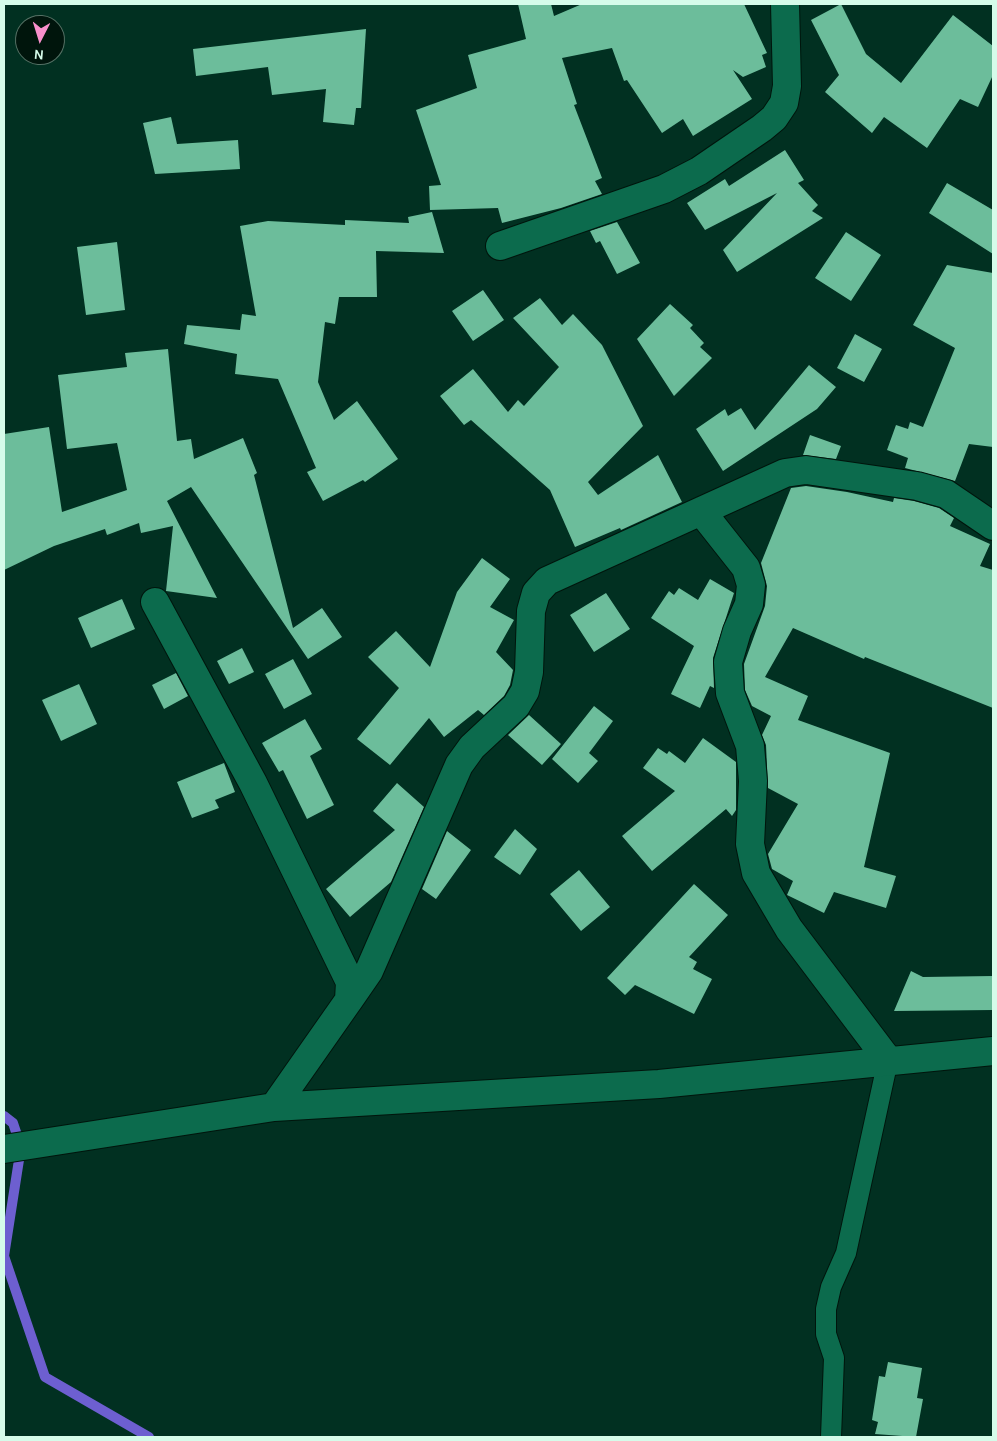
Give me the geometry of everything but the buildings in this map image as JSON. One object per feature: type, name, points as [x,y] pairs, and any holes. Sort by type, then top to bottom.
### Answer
[{"type":"street","points":[[500,246],[664,189],[699,172],[774,118],[784,103],[785,95],[785,4]]},
{"type":"street","points":[[274,1107],[369,971],[459,765],[472,747],[516,706],[525,691],[529,672],[531,611],[536,593],[547,581],[785,473],[806,470],[917,486],[946,494],[993,526]]},
{"type":"street","points":[[701,511],[746,568],[751,585],[749,604],[737,631],[728,662],[730,693],[750,746],[753,781],[750,844],[756,873],[789,929],[888,1060]]},
{"type":"street","points":[[155,602],[253,783],[350,982],[349,1000]]},
{"type":"street","points":[[4,1149],[274,1107],[659,1084],[993,1051]]},
{"type":"lane","points":[[831,1437],[834,1358],[826,1334],[826,1309],[831,1287],[846,1252],[888,1060]]},
{"type":"waterway","points":[[4,1116],[13,1123],[21,1147],[4,1256],[45,1377],[149,1437]]}]
